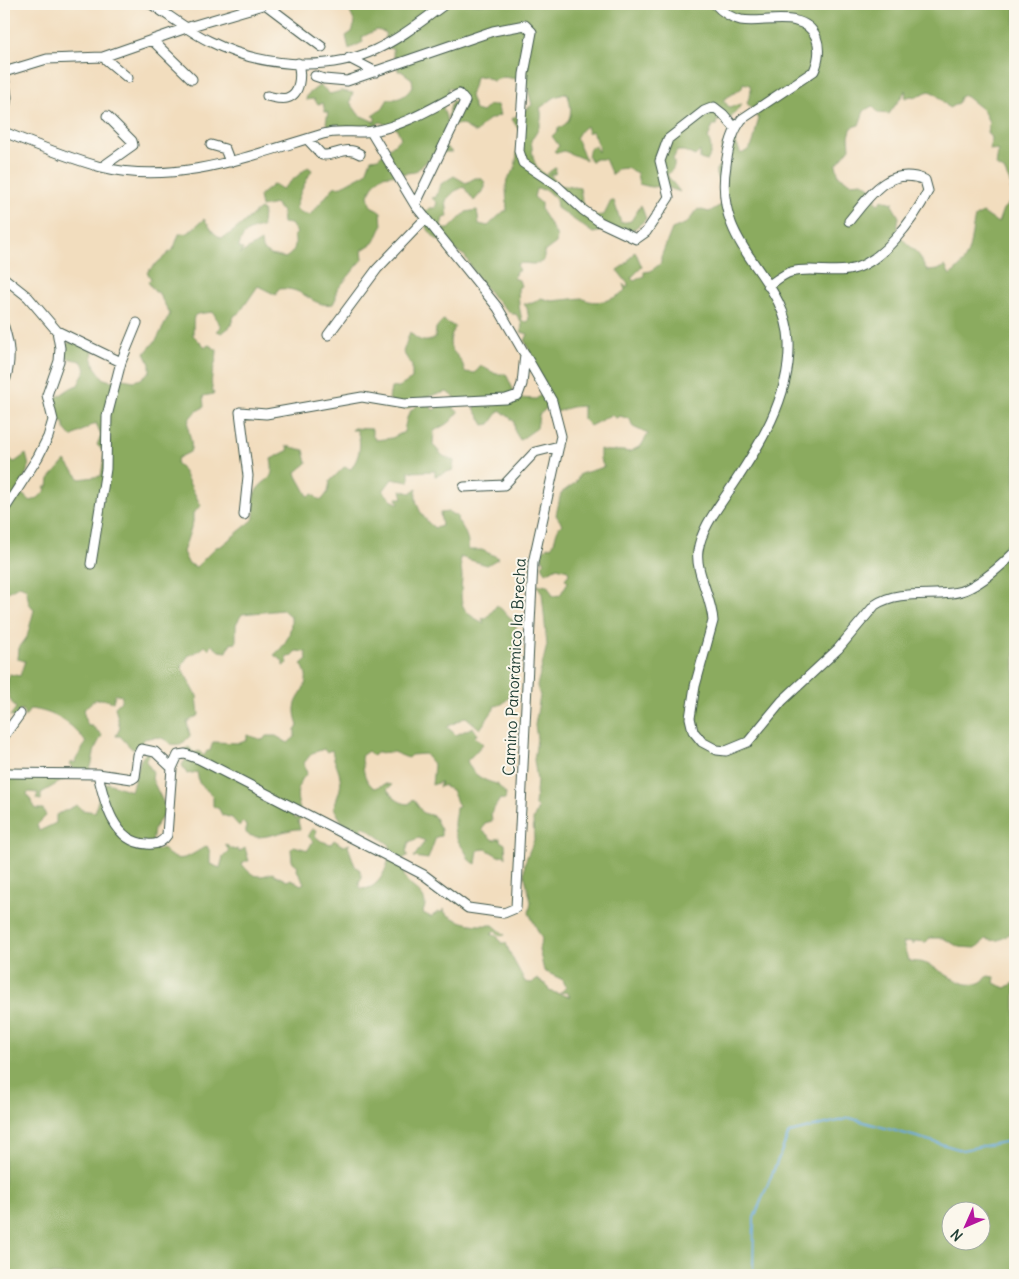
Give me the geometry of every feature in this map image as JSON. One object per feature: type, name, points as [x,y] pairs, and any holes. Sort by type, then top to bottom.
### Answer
[{"type":"street","points":[[151,4],[209,41],[243,55],[312,64],[349,58],[375,50],[394,40],[445,4]]},
{"type":"street","points":[[4,72],[47,59],[103,58],[188,27],[266,4],[322,47]]},
{"type":"street","points":[[715,4],[728,15],[740,20],[800,22],[813,31],[819,44],[814,70],[751,112],[735,128],[727,155],[722,184],[725,207],[742,247],[784,314],[789,341],[788,360],[780,400],[774,416],[700,540],[698,562],[713,608],[713,621],[692,702],[690,718],[693,731],[702,742],[716,750],[726,751],[748,742],[782,702],[838,649],[870,609],[882,600],[904,595],[969,589],[1015,552]]},
{"type":"street","points":[[316,76],[324,79],[347,81],[492,30],[525,25],[532,32],[524,74],[519,151],[523,163],[556,185],[594,218],[629,238],[636,239],[646,232],[669,197],[660,161],[670,136],[714,107],[735,128]]},
{"type":"street","points":[[153,41],[192,79]]},
{"type":"street","points":[[103,58],[128,78]]},
{"type":"street","points":[[349,58],[376,72]]},
{"type":"street","points":[[267,96],[287,98],[293,95],[301,74],[298,63]]},
{"type":"street","points":[[4,76],[7,97],[4,114]]},
{"type":"street","points":[[4,132],[102,167],[160,173],[207,168],[326,133],[371,132],[418,117],[459,94],[464,98],[415,205]]},
{"type":"street","points":[[102,167],[133,145],[132,141],[107,116]]},
{"type":"street","name":"Camino Panorámico la Brecha","points":[[172,768],[178,755],[185,754],[199,759],[424,875],[472,910],[504,913],[516,908],[533,563],[561,436],[552,401],[498,308],[415,205],[371,132]]},
{"type":"street","points":[[307,139],[322,155],[342,149],[355,150],[360,154]]},
{"type":"street","points":[[211,145],[225,149],[230,162]]},
{"type":"street","points":[[768,286],[790,272],[850,270],[870,260],[891,245],[912,220],[928,191],[925,180],[916,177],[899,176],[886,180],[848,221]]},
{"type":"street","points":[[328,335],[378,269],[426,218]]},
{"type":"street","points":[[4,278],[21,291],[57,331],[120,362]]},
{"type":"street","points":[[91,564],[106,469],[107,416],[120,362],[137,323]]},
{"type":"street","points":[[4,327],[11,348],[6,378]]},
{"type":"street","points":[[4,510],[38,457],[48,437],[53,420],[47,395],[60,361],[57,331]]},
{"type":"street","points":[[244,515],[248,476],[240,412],[266,414],[362,397],[404,404],[506,399],[518,396],[522,384],[525,354]]},
{"type":"street","points":[[464,487],[504,485],[535,452],[559,446]]},
{"type":"street","points":[[4,736],[20,714]]},
{"type":"street","points":[[4,773],[98,774],[132,779],[135,777],[138,755],[142,749],[155,752],[172,768],[167,835],[163,841],[157,844],[146,844],[132,841],[115,824],[105,806],[98,774]]},
{"type":"green space","points":[[354,4],[1015,4],[1015,194],[1010,189],[1012,187],[1004,170],[996,166],[998,151],[990,149],[991,138],[987,132],[989,122],[983,110],[964,95],[960,97],[958,103],[949,108],[936,94],[929,91],[915,97],[905,98],[906,90],[889,114],[879,113],[872,106],[864,111],[859,125],[852,127],[849,136],[850,148],[836,165],[839,176],[851,183],[862,182],[869,186],[877,199],[874,200],[878,204],[882,200],[894,203],[892,205],[899,217],[898,225],[901,237],[918,254],[928,271],[938,270],[945,266],[950,275],[963,263],[969,249],[975,217],[983,213],[998,223],[1003,209],[1015,198],[1015,927],[1003,938],[995,941],[986,939],[976,948],[959,947],[943,938],[930,938],[926,942],[916,941],[913,945],[913,942],[903,943],[908,960],[922,962],[964,983],[973,984],[981,982],[988,976],[995,977],[994,983],[1006,988],[1015,982],[1015,1275],[4,1275],[4,772],[67,778],[41,793],[41,800],[36,799],[38,793],[29,792],[27,794],[36,809],[43,809],[46,816],[37,825],[39,831],[56,823],[56,815],[77,805],[82,810],[95,812],[102,785],[108,783],[131,791],[141,759],[149,750],[149,755],[145,760],[153,772],[152,779],[166,808],[166,812],[154,828],[152,845],[157,850],[162,848],[168,854],[179,859],[190,856],[207,846],[210,852],[210,864],[220,868],[223,857],[229,851],[225,844],[234,850],[237,849],[239,852],[245,848],[249,861],[245,861],[242,864],[252,874],[263,876],[272,873],[287,881],[291,879],[301,885],[304,883],[297,870],[298,866],[292,861],[291,849],[294,846],[308,850],[313,841],[308,836],[313,829],[317,830],[315,836],[321,841],[331,844],[334,840],[343,846],[350,844],[348,846],[355,866],[360,870],[362,877],[359,882],[360,888],[373,886],[378,881],[389,859],[390,845],[365,827],[362,826],[362,831],[342,822],[334,808],[341,781],[332,750],[326,752],[324,749],[312,753],[304,763],[307,774],[299,785],[297,795],[300,809],[294,815],[295,819],[304,815],[298,821],[300,829],[258,837],[246,833],[246,826],[243,822],[239,826],[232,818],[222,815],[219,809],[213,806],[213,796],[199,783],[197,772],[187,774],[182,765],[186,759],[185,749],[189,747],[194,753],[199,751],[204,756],[207,751],[210,751],[213,742],[240,743],[247,740],[247,735],[263,740],[266,736],[276,736],[288,743],[295,737],[295,729],[298,727],[295,713],[296,705],[306,677],[301,664],[307,659],[306,652],[296,651],[290,657],[286,657],[288,663],[283,666],[283,661],[274,655],[285,643],[290,628],[291,617],[283,610],[242,614],[236,624],[236,643],[230,644],[227,652],[219,651],[212,645],[208,649],[205,646],[188,656],[181,667],[197,696],[199,715],[187,722],[190,736],[181,745],[170,744],[164,739],[155,737],[144,739],[140,748],[132,749],[120,736],[116,736],[120,728],[115,707],[121,701],[122,696],[115,694],[113,702],[99,699],[90,704],[83,711],[88,726],[92,726],[102,735],[90,769],[81,777],[70,764],[72,762],[77,763],[75,761],[86,743],[69,724],[47,712],[39,710],[30,709],[25,717],[22,709],[16,718],[10,716],[16,708],[9,696],[9,674],[20,676],[25,661],[18,659],[19,648],[27,637],[34,610],[29,603],[26,588],[20,585],[4,594],[4,458],[15,462],[26,454],[29,466],[19,492],[31,501],[38,498],[46,490],[44,487],[48,487],[49,479],[65,461],[80,479],[101,476],[105,452],[97,445],[101,435],[96,423],[71,437],[64,428],[64,423],[55,420],[49,401],[78,385],[86,369],[81,361],[62,357],[60,349],[64,345],[79,339],[93,352],[92,356],[95,367],[104,379],[111,381],[123,379],[134,381],[141,379],[150,371],[150,364],[145,353],[157,339],[170,314],[158,292],[155,292],[148,282],[151,279],[147,272],[174,248],[179,234],[188,233],[204,219],[214,233],[221,238],[260,209],[263,211],[262,227],[246,233],[240,243],[239,248],[243,249],[240,254],[261,241],[262,249],[271,255],[285,258],[294,249],[294,236],[297,233],[291,224],[283,223],[282,212],[276,204],[261,207],[259,196],[274,184],[282,189],[308,167],[312,170],[300,194],[296,208],[300,213],[310,215],[334,187],[342,186],[366,173],[371,159],[378,158],[401,138],[397,129],[380,122],[370,128],[353,131],[349,126],[336,131],[326,123],[328,112],[325,112],[323,103],[318,104],[314,99],[306,100],[307,95],[320,85],[330,94],[341,91],[353,93],[350,102],[359,115],[375,122],[375,117],[372,116],[382,109],[388,99],[402,97],[413,86],[412,79],[398,71],[393,49],[386,48],[385,32],[376,30],[362,37],[363,42],[349,49],[346,36],[352,32],[355,23],[349,10]],"holes":[[[483,76],[493,81],[504,77],[522,80],[528,89],[532,105],[512,119],[520,132],[515,169],[507,179],[507,211],[504,211],[488,226],[479,224],[477,210],[466,212],[449,229],[444,229],[441,226],[443,218],[448,217],[446,200],[455,191],[464,187],[474,201],[485,188],[485,182],[481,178],[475,178],[466,183],[454,176],[441,184],[436,197],[432,198],[437,203],[435,208],[429,208],[423,214],[418,213],[420,220],[435,238],[465,256],[476,276],[494,298],[512,314],[516,314],[522,324],[521,332],[528,334],[525,341],[547,390],[536,399],[517,398],[506,374],[496,374],[481,366],[475,373],[465,372],[460,359],[453,351],[450,343],[455,327],[443,320],[436,328],[435,338],[431,340],[422,341],[410,332],[403,352],[412,366],[412,379],[399,387],[391,388],[389,399],[400,408],[407,409],[425,397],[447,392],[456,399],[479,403],[474,408],[484,425],[490,424],[500,410],[514,421],[515,432],[520,440],[537,428],[539,415],[549,406],[557,412],[571,407],[583,406],[583,419],[590,426],[611,415],[616,418],[620,416],[630,419],[633,427],[648,434],[641,446],[629,452],[600,449],[600,459],[604,467],[580,474],[575,483],[561,493],[556,515],[562,524],[559,527],[553,545],[551,547],[548,546],[542,552],[542,558],[545,562],[542,565],[546,573],[557,567],[568,570],[569,574],[565,579],[568,582],[560,595],[553,596],[548,586],[537,585],[542,593],[547,645],[537,686],[540,696],[535,725],[537,739],[534,760],[537,780],[535,806],[538,808],[533,820],[534,840],[525,862],[524,873],[531,902],[529,913],[542,939],[539,949],[544,971],[563,980],[566,987],[560,993],[567,992],[570,997],[549,991],[547,985],[536,979],[532,983],[525,982],[506,943],[501,943],[497,936],[491,934],[495,930],[500,936],[505,935],[493,925],[474,925],[462,922],[445,913],[444,909],[442,912],[438,912],[431,917],[423,913],[424,900],[405,879],[405,868],[400,861],[408,855],[406,852],[409,842],[419,838],[425,841],[414,857],[428,859],[436,837],[441,836],[441,830],[434,816],[423,813],[413,799],[409,804],[396,799],[387,789],[392,785],[386,784],[374,788],[364,773],[361,756],[368,751],[373,756],[376,753],[393,752],[408,758],[411,755],[425,754],[434,765],[432,785],[441,782],[439,787],[445,785],[445,787],[452,790],[459,807],[456,808],[454,829],[457,839],[469,860],[476,864],[478,850],[486,849],[498,856],[503,855],[506,858],[505,844],[500,841],[500,838],[493,840],[482,830],[485,823],[492,821],[491,813],[500,799],[505,800],[506,794],[497,784],[479,777],[469,766],[467,761],[483,744],[474,736],[477,735],[473,727],[456,735],[447,727],[466,717],[480,729],[494,709],[494,706],[500,705],[508,698],[515,682],[518,669],[515,661],[516,623],[497,605],[486,619],[482,618],[484,623],[470,615],[461,600],[462,574],[460,557],[487,565],[499,558],[482,550],[468,550],[467,538],[464,529],[457,520],[458,517],[448,512],[440,513],[442,526],[435,528],[431,525],[420,511],[416,500],[417,489],[410,493],[401,490],[403,498],[397,498],[399,504],[383,491],[392,479],[409,482],[409,470],[411,472],[435,471],[435,476],[453,470],[454,461],[443,456],[433,445],[434,431],[450,422],[459,412],[454,409],[454,404],[441,404],[434,410],[431,408],[431,402],[418,405],[408,415],[404,432],[392,438],[376,440],[372,435],[372,429],[353,428],[352,430],[357,430],[359,440],[359,450],[356,459],[351,469],[344,467],[330,481],[328,492],[322,500],[313,494],[308,496],[297,476],[296,472],[307,463],[304,450],[286,446],[289,450],[271,459],[271,476],[255,493],[253,520],[221,546],[216,547],[196,567],[188,563],[183,552],[193,522],[193,513],[201,506],[181,467],[176,463],[178,458],[190,452],[191,441],[188,429],[190,418],[195,412],[204,407],[203,396],[214,394],[212,377],[217,356],[217,350],[209,345],[205,347],[193,335],[195,316],[200,313],[213,312],[221,327],[217,331],[222,333],[231,326],[234,316],[240,312],[258,286],[276,295],[278,289],[287,289],[302,293],[319,303],[333,304],[336,298],[336,291],[363,259],[362,250],[373,243],[382,226],[381,213],[370,205],[368,195],[374,184],[382,176],[415,172],[437,152],[452,152],[448,148],[441,146],[448,124],[443,108],[445,104],[444,97],[448,97],[448,88],[456,90],[457,104],[452,100],[448,117],[456,125],[461,124],[476,133],[486,121],[500,115],[497,105],[489,105],[482,112],[475,110],[470,96],[476,77]],[[743,83],[750,85],[751,92],[747,103],[759,119],[754,140],[750,148],[741,154],[735,141],[727,141],[722,146],[722,161],[716,170],[716,175],[723,187],[721,205],[709,212],[698,209],[687,223],[672,229],[661,257],[661,263],[651,271],[644,272],[644,276],[634,281],[631,278],[642,267],[635,251],[626,264],[617,270],[628,284],[627,288],[623,284],[625,290],[616,297],[599,302],[582,298],[552,301],[541,298],[533,303],[524,304],[527,308],[529,320],[527,322],[522,321],[518,288],[521,286],[519,280],[514,278],[516,271],[519,271],[517,264],[537,264],[544,260],[544,252],[556,243],[557,236],[541,210],[541,203],[534,197],[536,189],[546,190],[556,199],[557,208],[593,233],[602,231],[624,233],[637,227],[646,219],[641,205],[631,221],[621,223],[614,201],[611,201],[604,215],[589,216],[582,200],[580,188],[558,185],[550,174],[555,174],[556,167],[545,175],[537,167],[531,140],[540,125],[540,108],[555,97],[567,93],[571,108],[569,118],[552,136],[559,146],[554,151],[557,153],[564,151],[586,160],[576,138],[586,126],[588,133],[592,131],[599,147],[598,152],[595,146],[590,148],[588,156],[591,162],[593,159],[605,159],[612,175],[617,169],[627,168],[637,173],[639,184],[651,187],[663,186],[680,192],[667,175],[673,168],[673,159],[677,151],[684,151],[695,156],[700,151],[700,159],[707,161],[711,150],[708,138],[713,125],[717,125],[716,121],[729,120],[742,104],[729,107],[723,100],[742,88]]]},
{"type":"waterway","points":[[753,1275],[754,1218],[789,1133],[850,1118],[962,1150],[1015,1140]]}]
